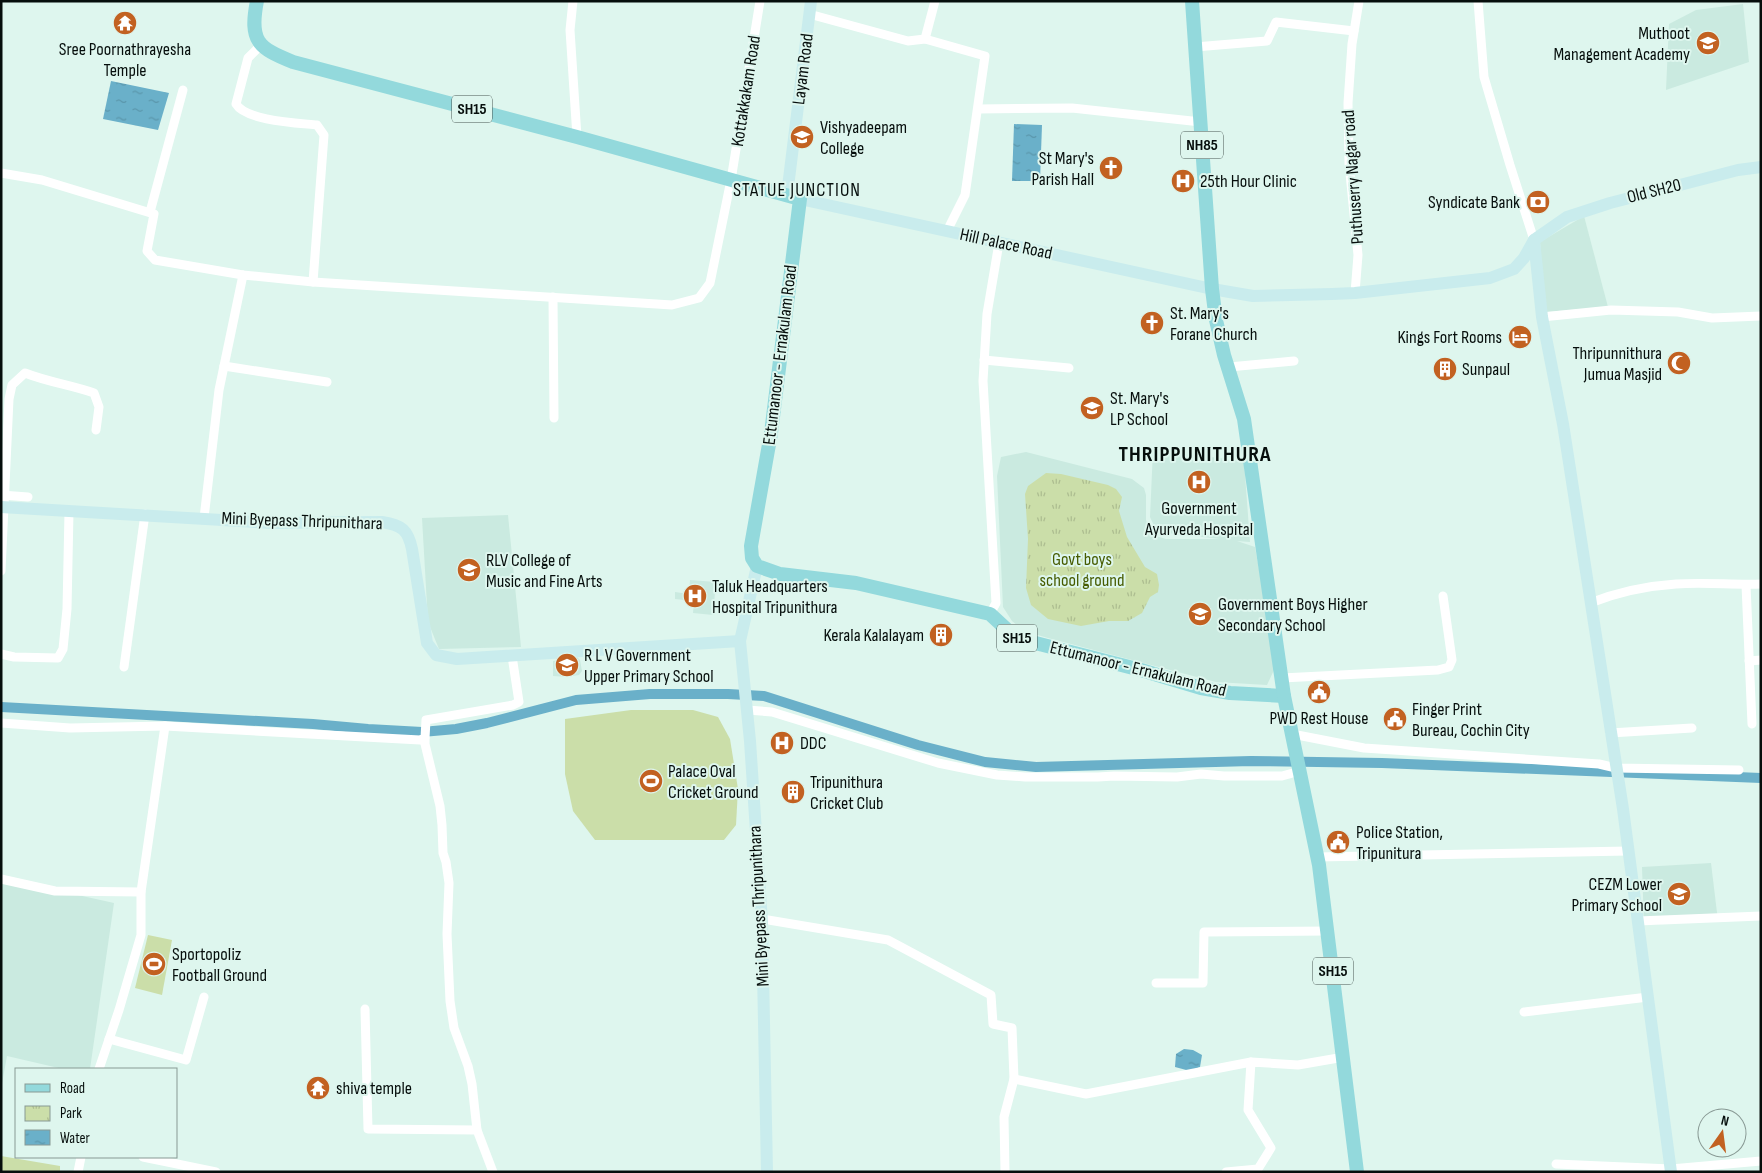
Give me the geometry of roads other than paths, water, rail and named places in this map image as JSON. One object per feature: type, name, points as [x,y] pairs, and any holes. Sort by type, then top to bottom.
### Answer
[{"type":"main road","points":[[257,1],[253,25],[255,36],[261,46]]},
{"type":"main road","name":"Layam Road","points":[[794,197],[811,1]]},
{"type":"main road","name":"NH85","points":[[1192,1],[1212,289]]},
{"type":"main road","name":"SH15","points":[[261,46],[272,54],[293,62],[794,197]]},
{"type":"main road","name":"Old SH20","points":[[1534,240],[1567,217],[1598,206],[1738,170],[1761,167]]},
{"type":"main road","name":"Hill Palace Road","points":[[794,197],[1212,289]]},
{"type":"main road","name":"Ettumanoor - Ernakulam Road","points":[[794,197],[771,433],[752,546],[752,558],[757,566],[780,574],[856,583],[990,614],[1016,638],[1141,670],[1201,688],[1230,693],[1284,696]]},
{"type":"main road","points":[[1212,289],[1253,296],[1355,293],[1490,278],[1514,269],[1524,258],[1534,240]]},
{"type":"main road","points":[[1534,240],[1542,317],[1562,424],[1619,788],[1671,1171]]},
{"type":"main road","name":"SH15","points":[[1212,289],[1216,320],[1244,419],[1284,696],[1318,857],[1358,1172]]},
{"type":"main road","name":"Mini Byepass Thripunithara","points":[[2,501],[69,512],[145,514],[271,523],[382,522],[399,526],[404,530],[411,543],[425,638],[434,654],[457,659],[740,641]]},
{"type":"main road","name":"Mini Byepass Thripunithara","points":[[757,566],[740,641],[747,709],[762,919],[767,1172]]},
{"type":"street","points":[[573,1],[570,30],[577,137]]},
{"type":"street","name":"Kottakkakam Road","points":[[150,212],[154,214],[147,251],[155,260],[243,275],[313,282],[672,306],[699,298],[710,283],[731,180],[760,1]]},
{"type":"street","points":[[924,39],[935,1]]},
{"type":"street","name":"Puthuserry Nagar road","points":[[1355,293],[1358,255],[1349,163],[1348,103],[1354,32],[1359,1]]},
{"type":"street","points":[[1478,1],[1484,77],[1534,240]]},
{"type":"street","points":[[809,14],[908,41],[924,39],[985,56],[965,196],[947,231]]},
{"type":"street","points":[[1195,47],[1267,41],[1276,22],[1354,32]]},
{"type":"street","points":[[261,46],[248,58],[236,104],[238,108],[257,117],[317,125],[324,135],[313,282]]},
{"type":"street","points":[[1,173],[42,180],[150,212],[183,90]]},
{"type":"street","points":[[978,109],[1072,108],[1200,122]]},
{"type":"street","points":[[990,614],[996,603],[983,381],[987,314],[999,243]]},
{"type":"street","points":[[204,518],[219,390],[243,275]]},
{"type":"street","points":[[553,297],[554,418]]},
{"type":"street","points":[[1542,317],[1611,310],[1678,312],[1712,318],[1761,316]]},
{"type":"street","points":[[984,360],[1069,368]]},
{"type":"street","points":[[1228,367],[1294,361]]},
{"type":"street","points":[[224,366],[327,382]]},
{"type":"street","points":[[1,571],[2,501],[9,399],[12,385],[25,373],[44,380],[76,386],[94,393],[99,407],[96,430]]},
{"type":"street","points":[[2,501],[28,496]]},
{"type":"street","points":[[1,654],[14,657],[58,658],[63,649],[68,609],[69,512]]},
{"type":"street","points":[[124,667],[145,514]]},
{"type":"street","points":[[1590,603],[1616,593],[1657,586],[1678,584],[1761,584]]},
{"type":"street","points":[[1746,585],[1752,724]]},
{"type":"street","points":[[1282,678],[1438,670],[1450,667],[1452,660],[1443,596]]},
{"type":"street","points":[[493,1172],[477,1130],[472,1084],[468,1066],[454,1028],[451,1011],[447,934],[449,883],[446,862],[442,854],[440,806],[424,744],[426,720],[512,705],[519,702],[512,656]]},
{"type":"street","points":[[1749,661],[1761,660]]},
{"type":"street","points":[[747,709],[772,712],[938,763],[997,775],[1025,777],[1177,777],[1201,774],[1282,776],[1300,771]]},
{"type":"street","points":[[1,723],[70,728],[165,726],[416,740],[426,734]]},
{"type":"street","points":[[99,1068],[110,1039],[140,935],[141,892],[165,726]]},
{"type":"street","points":[[1610,733],[1692,728]]},
{"type":"street","points":[[1294,741],[1364,748],[1599,764],[1616,768],[1739,770]]},
{"type":"street","points":[[1318,857],[1628,851]]},
{"type":"street","points":[[1,879],[55,892],[141,892]]},
{"type":"street","points":[[1638,921],[1761,916]]},
{"type":"street","points":[[762,919],[888,940],[990,995],[993,1024],[1012,1028],[1014,1079],[1004,1116],[1005,1172]]},
{"type":"street","points":[[1156,983],[1202,983],[1204,932],[1328,931]]},
{"type":"street","points":[[110,1039],[186,1060],[204,997]]},
{"type":"street","points":[[1524,1012],[1648,998]]},
{"type":"street","points":[[365,1009],[368,1130],[477,1130]]},
{"type":"street","points":[[1014,1079],[1086,1094],[1251,1062],[1298,1065],[1344,1058]]},
{"type":"street","points":[[1226,1172],[1258,1169],[1271,1148],[1248,1110],[1251,1062]]},
{"type":"street","points":[[78,1172],[81,1158]]},
{"type":"street","points":[[148,1158],[216,1172]]},
{"type":"street","points":[[1556,1164],[1671,1171],[1761,1161]]},
{"type":"water","points":[[111,81],[169,93],[158,130],[103,119]]},
{"type":"water","points":[[1014,124],[1042,125],[1040,181],[1012,181]]},
{"type":"water","points":[[1184,1049],[1193,1050],[1202,1055],[1200,1067],[1190,1071],[1175,1067],[1176,1054]]},
{"type":"waterway","points":[[1,707],[313,724],[422,732],[456,729],[487,723],[576,700],[650,694],[728,694],[764,696],[918,745],[985,762],[1036,767],[1251,761],[1382,763],[1761,778]]},
{"type":"place","name":"Sree Poornathrayesha Temple","points":[[125,23]]},
{"type":"place","name":"Muthoot Management Academy","points":[[1708,43]]},
{"type":"place","name":"Vishyadeepam College","points":[[802,137]]},
{"type":"place","name":"St Mary's Parish Hall","points":[[1111,168]]},
{"type":"place","name":"25th Hour Clinic","points":[[1183,181]]},
{"type":"place","name":"Syndicate Bank","points":[[1538,202]]},
{"type":"place","name":"St. Mary's Forane Church","points":[[1152,323]]},
{"type":"place","name":"Kings Fort Rooms","points":[[1520,337]]},
{"type":"place","name":"Thripunnithura Jumua Masjid","points":[[1679,363]]},
{"type":"place","name":"Sunpaul","points":[[1445,369]]},
{"type":"place","name":"St. Mary's LP School","points":[[1092,408]]},
{"type":"place","name":"Government Ayurveda Hospital","points":[[1199,482]]},
{"type":"place","name":"RLV College of Music and Fine Arts","points":[[469,570]]},
{"type":"place","name":"Taluk Headquarters Hospital Tripunithura","points":[[695,596]]},
{"type":"place","name":"Government Boys Higher Secondary School","points":[[1200,614]]},
{"type":"place","name":"Kerala Kalalayam","points":[[941,635]]},
{"type":"place","name":"R L V Government Upper Primary School","points":[[567,665]]},
{"type":"place","name":"PWD Rest House","points":[[1319,692]]},
{"type":"place","name":"Finger Print Bureau, Cochin City","points":[[1395,719]]},
{"type":"place","name":"DDC","points":[[782,743]]},
{"type":"place","name":"Palace Oval Cricket Ground","points":[[651,781]]},
{"type":"place","name":"Tripunithura Cricket Club","points":[[793,792]]},
{"type":"place","name":"Police Station, Tripunitura","points":[[1338,842]]},
{"type":"place","name":"CEZM Lower Primary School","points":[[1679,894]]},
{"type":"place","name":"Sportopoliz Football Ground","points":[[154,964]]},
{"type":"place","name":"shiva temple","points":[[318,1088]]},
{"type":"district","name":"STATUE JUNCTION","points":[[797,190]]},
{"type":"district","name":"THRIPPUNITHURA","points":[[1195,454]]},
{"type":"park label","name":"Govt boys school ground","points":[[1082,569]]}]
